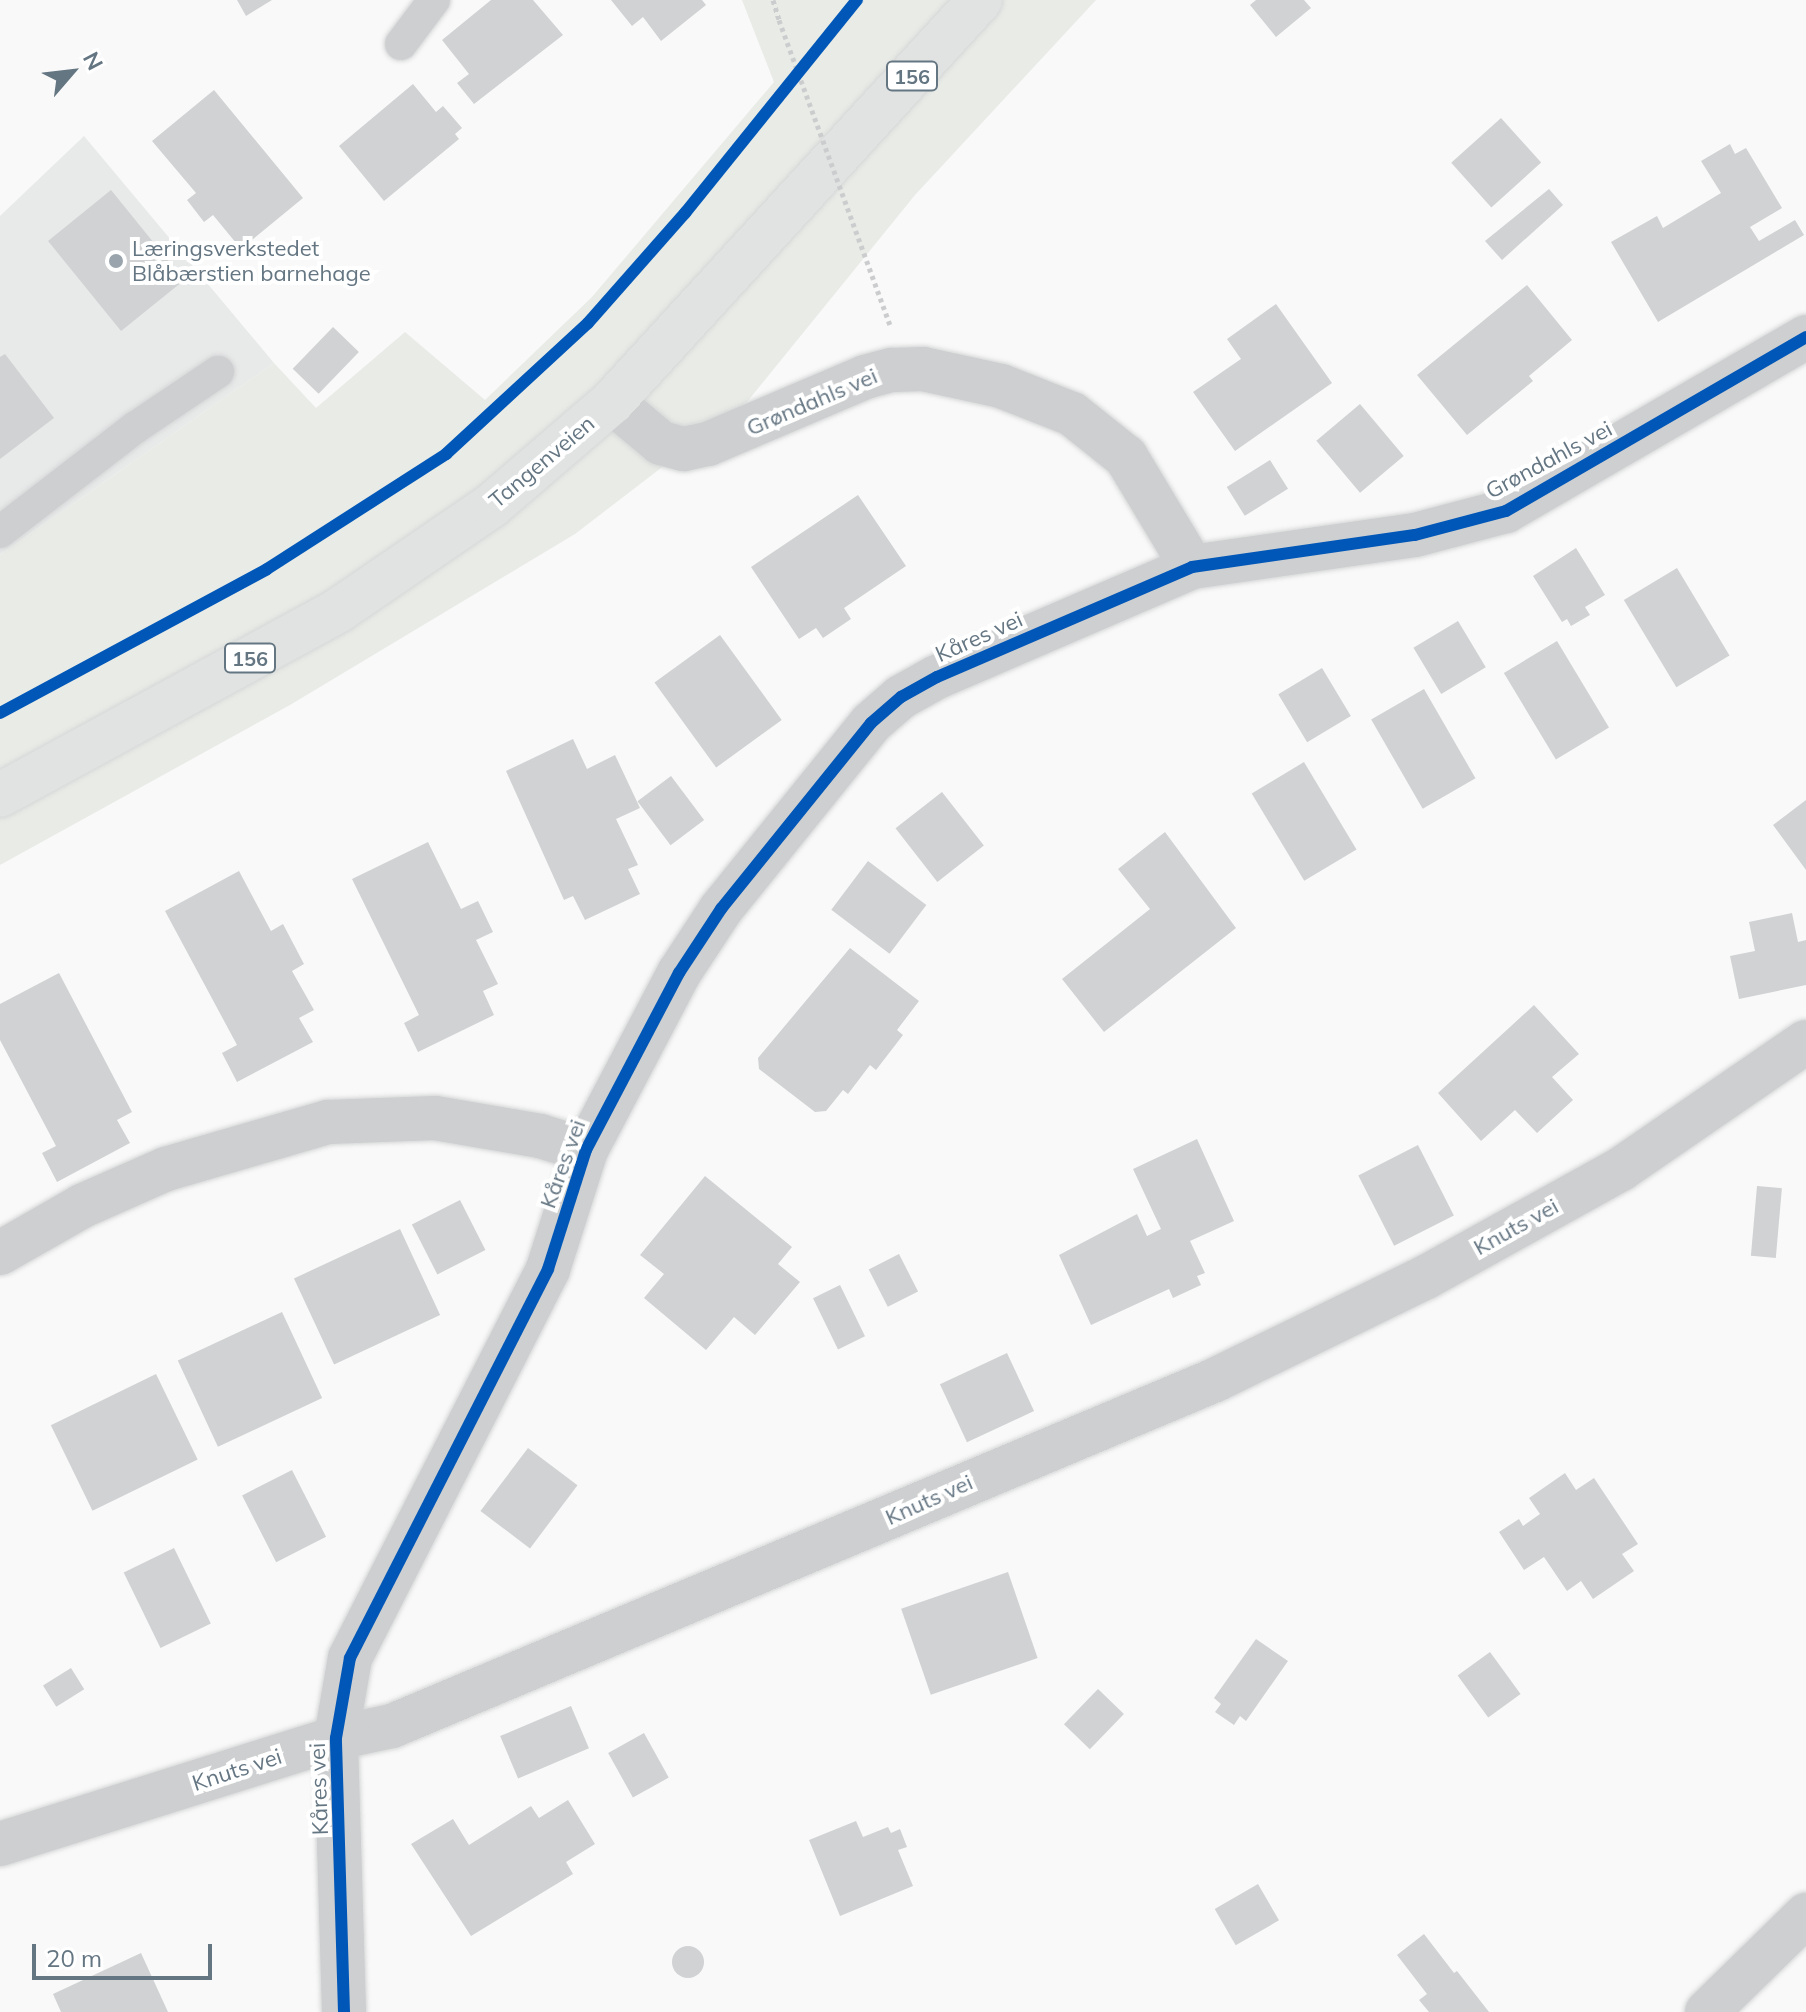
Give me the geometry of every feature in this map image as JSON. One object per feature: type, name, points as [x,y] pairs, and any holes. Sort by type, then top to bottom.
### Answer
[{"type":"main road","name":"Tangenveien","points":[[0,795],[362,595],[491,506],[612,402],[980,0]]},
{"type":"street","name":"Grøndahls vei","points":[[612,402],[661,443],[684,449],[708,444],[865,377],[892,370],[923,369],[1001,386],[1072,414],[1126,457],[1192,567],[1415,535],[1506,511],[1806,337]]},
{"type":"street","name":"Kåres vei","points":[[344,2012],[336,1738],[350,1658],[548,1269],[586,1150],[679,973],[713,922],[871,723],[901,697],[937,677],[1192,567]]},
{"type":"street","name":"Knuts vei","points":[[0,1844],[336,1738],[392,1726],[583,1649],[1004,1466],[1215,1380],[1426,1277],[1621,1169],[1806,1042]]},
{"type":"street","points":[[0,1253],[82,1206],[166,1169],[328,1122],[435,1118],[540,1136],[586,1150]]},
{"type":"street","points":[[1707,2012],[1806,1915]]},
{"type":"lane","points":[[401,44],[434,0]]},
{"type":"lane","points":[[0,532],[136,427],[218,372]]},
{"type":"path","points":[[773,0],[890,325]]},
{"type":"path","points":[[787,84],[806,61]]},
{"type":"shaded area","points":[[742,0],[1096,0],[915,195],[747,402],[575,534],[290,705],[0,865],[0,555],[274,363],[316,408],[405,332],[485,400],[592,297],[774,82]]},
{"type":"shaded area","points":[[84,136],[274,363],[0,555],[0,216]]},
{"type":"building","points":[[237,0],[272,0],[246,16]]},
{"type":"building","points":[[491,0],[533,0],[563,35],[474,104],[457,83],[469,74],[442,40]]},
{"type":"building","points":[[611,0],[702,0],[706,5],[661,41],[643,17],[632,26]]},
{"type":"building","points":[[1256,0],[1304,0],[1311,8],[1276,37],[1250,5]]},
{"type":"building","points":[[413,84],[436,112],[443,106],[462,128],[455,134],[459,139],[384,201],[339,146]]},
{"type":"building","points":[[214,90],[303,198],[241,249],[213,215],[204,222],[187,200],[196,193],[152,141]]},
{"type":"building","points":[[1501,118],[1541,163],[1491,207],[1451,163]]},
{"type":"building","points":[[1730,144],[1735,154],[1746,148],[1782,208],[1750,227],[1759,241],[1795,220],[1804,235],[1658,322],[1611,242],[1657,216],[1663,228],[1721,193],[1701,161]]},
{"type":"building","points":[[1549,189],[1563,205],[1502,260],[1485,241]]},
{"type":"building","points":[[111,190],[184,280],[121,331],[48,241]]},
{"type":"building","points":[[1527,285],[1572,340],[1529,376],[1533,381],[1467,435],[1417,375]]},
{"type":"building","points":[[1276,304],[1332,383],[1235,451],[1193,392],[1241,359],[1227,339]]},
{"type":"building","points":[[333,327],[359,352],[319,394],[293,369]]},
{"type":"building","points":[[5,354],[54,418],[0,459],[0,357]]},
{"type":"building","points":[[1360,404],[1404,456],[1360,493],[1316,441]]},
{"type":"building","points":[[1270,460],[1288,489],[1245,516],[1227,487]]},
{"type":"building","points":[[858,495],[906,566],[844,608],[851,619],[823,638],[816,628],[799,639],[751,567]]},
{"type":"building","points":[[1576,548],[1605,595],[1585,607],[1590,615],[1571,626],[1567,619],[1562,622],[1533,576]]},
{"type":"building","points":[[1677,568],[1730,655],[1676,687],[1624,600]]},
{"type":"building","points":[[1458,621],[1486,667],[1441,694],[1413,648]]},
{"type":"building","points":[[720,635],[782,720],[716,768],[654,683]]},
{"type":"building","points":[[1557,641],[1609,728],[1556,760],[1504,673]]},
{"type":"building","points":[[1322,668],[1351,716],[1307,742],[1278,694]]},
{"type":"building","points":[[1424,689],[1476,778],[1423,809],[1371,720]]},
{"type":"building","points":[[573,739],[587,769],[615,755],[640,808],[616,819],[638,865],[628,869],[640,894],[585,920],[573,896],[564,900],[506,771]]},
{"type":"building","points":[[1304,762],[1357,849],[1304,881],[1252,793]]},
{"type":"building","points":[[671,776],[704,820],[671,845],[637,801]]},
{"type":"building","points":[[942,792],[984,846],[937,882],[896,828]]},
{"type":"building","points":[[1806,800],[1806,870],[1773,825]]},
{"type":"building","points":[[1165,832],[1236,928],[1104,1032],[1062,979],[1150,909],[1118,869]]},
{"type":"building","points":[[428,842],[461,909],[478,901],[493,932],[476,940],[498,984],[483,991],[494,1015],[418,1052],[404,1023],[419,1015],[352,879]]},
{"type":"building","points":[[868,861],[926,905],[890,954],[831,910]]},
{"type":"building","points":[[239,871],[271,931],[283,924],[304,964],[292,971],[314,1010],[299,1018],[313,1042],[237,1082],[222,1053],[237,1045],[165,911]]},
{"type":"building","points":[[1792,913],[1798,942],[1806,940],[1806,985],[1739,999],[1730,956],[1755,951],[1749,922]]},
{"type":"building","points":[[850,948],[919,1001],[897,1030],[903,1035],[876,1070],[870,1065],[848,1094],[843,1090],[826,1111],[815,1112],[759,1069],[758,1058]]},
{"type":"building","points":[[59,973],[132,1112],[117,1120],[130,1143],[57,1182],[42,1153],[56,1146],[0,1040],[0,1004]]},
{"type":"building","points":[[1534,1005],[1579,1054],[1552,1077],[1573,1100],[1537,1133],[1515,1110],[1481,1141],[1438,1093]]},
{"type":"building","points":[[1197,1139],[1234,1221],[1190,1241],[1205,1273],[1197,1276],[1201,1285],[1173,1298],[1169,1289],[1091,1325],[1059,1255],[1137,1214],[1147,1236],[1161,1229],[1133,1169]]},
{"type":"building","points":[[1418,1145],[1454,1215],[1394,1246],[1358,1175]]},
{"type":"building","points":[[705,1176],[792,1247],[778,1264],[800,1282],[755,1335],[734,1317],[706,1350],[644,1298],[664,1274],[640,1255]]},
{"type":"building","points":[[1757,1186],[1782,1188],[1776,1258],[1751,1256]]},
{"type":"building","points":[[460,1200],[485,1250],[437,1274],[412,1225]]},
{"type":"building","points":[[400,1229],[440,1315],[334,1365],[294,1278]]},
{"type":"building","points":[[899,1254],[918,1291],[888,1307],[869,1269]]},
{"type":"building","points":[[840,1285],[865,1336],[838,1349],[813,1298]]},
{"type":"building","points":[[282,1312],[322,1398],[218,1447],[178,1361]]},
{"type":"building","points":[[1007,1353],[1034,1411],[967,1442],[940,1384]]},
{"type":"building","points":[[156,1374],[198,1459],[92,1511],[51,1425]]},
{"type":"building","points":[[528,1448],[578,1485],[530,1548],[480,1511]]},
{"type":"building","points":[[292,1470],[326,1537],[276,1562],[242,1495]]},
{"type":"building","points":[[1565,1473],[1576,1490],[1594,1478],[1638,1544],[1622,1554],[1634,1571],[1593,1599],[1581,1581],[1567,1591],[1544,1557],[1524,1570],[1499,1532],[1519,1519],[1523,1526],[1540,1514],[1529,1498]]},
{"type":"building","points":[[174,1548],[211,1623],[160,1648],[124,1573]]},
{"type":"building","points":[[1008,1572],[1038,1658],[931,1695],[901,1609]]},
{"type":"building","points":[[1256,1639],[1288,1661],[1246,1721],[1240,1716],[1234,1725],[1215,1712],[1221,1704],[1214,1698]]},
{"type":"building","points":[[1490,1652],[1521,1694],[1488,1718],[1458,1676]]},
{"type":"building","points":[[71,1668],[84,1689],[56,1707],[43,1685]]},
{"type":"building","points":[[1098,1689],[1124,1714],[1090,1749],[1064,1724]]},
{"type":"building","points":[[571,1706],[589,1748],[518,1778],[500,1736]]},
{"type":"building","points":[[644,1733],[669,1778],[633,1797],[608,1753]]},
{"type":"building","points":[[568,1800],[595,1844],[566,1862],[573,1874],[471,1936],[411,1844],[453,1819],[469,1845],[531,1806],[539,1818]]},
{"type":"building","points":[[856,1821],[863,1837],[888,1827],[891,1833],[900,1829],[907,1847],[898,1850],[913,1886],[840,1916],[809,1840]]},
{"type":"building","points":[[1258,1884],[1279,1920],[1236,1945],[1215,1909]]},
{"type":"building","points":[[1424,1934],[1489,2012],[1429,2012],[1419,2000],[1427,1994],[1397,1955]]},
{"type":"building","points":[[688,1946],[700,1950],[704,1962],[700,1974],[688,1978],[676,1974],[672,1962],[676,1950]]},
{"type":"building","points":[[141,1953],[168,2012],[61,2012],[53,1994]]},
{"type":"cycle path","points":[[0,713],[267,569],[446,454],[588,323],[685,213],[857,0]]},
{"type":"cycle path","points":[[344,2012],[336,1738],[350,1658],[548,1269],[586,1150],[679,973],[721,909],[871,723],[901,697],[937,677],[1192,567],[1415,535],[1506,511],[1806,337]]},
{"type":"place","name":"Læringsverkstedet Blåbærstien barnehage","points":[[116,261]]}]
